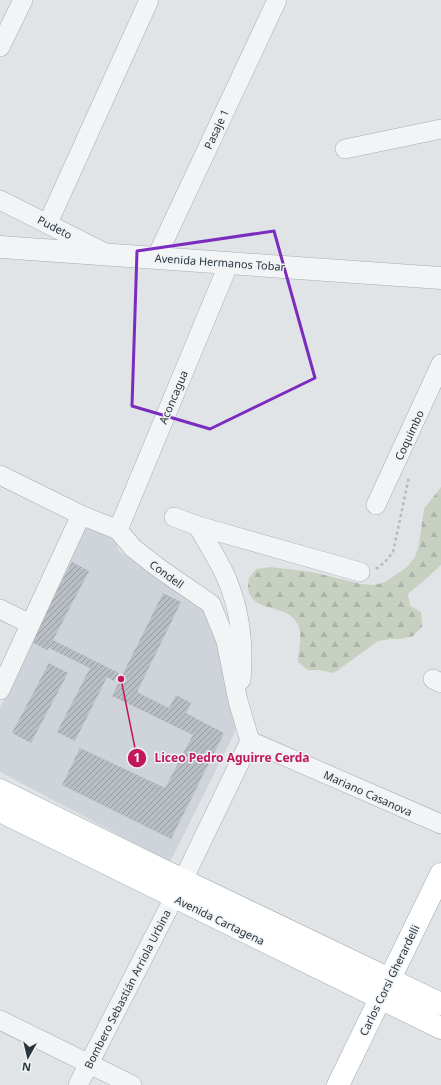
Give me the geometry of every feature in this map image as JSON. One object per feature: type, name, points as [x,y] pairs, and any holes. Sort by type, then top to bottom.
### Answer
[{"type":"main road","name":"Avenida Cartagena","points":[[0,790],[178,889],[380,998],[441,1028]]},
{"type":"main road","name":"Avenida Cartagena","points":[[0,812],[390,979],[441,1004]]},
{"type":"main road","name":"Carlos Corsi Gherardelli","points":[[338,1085],[441,874]]},
{"type":"street","points":[[0,47],[23,0]]},
{"type":"street","points":[[48,223],[149,0]]},
{"type":"street","name":"Pasaje 1","points":[[156,258],[277,0]]},
{"type":"street","points":[[345,149],[441,129]]},
{"type":"street","name":"Pudeto","points":[[0,200],[108,254]]},
{"type":"street","name":"Avenida Hermanos Tobar","points":[[0,246],[441,278]]},
{"type":"street","name":"Aconcagua","points":[[118,530],[229,263]]},
{"type":"street","name":"Coquimbo","points":[[376,505],[441,364]]},
{"type":"street","name":"Condell","points":[[0,475],[81,515],[118,530],[133,548],[160,569],[211,604],[226,641],[238,701],[250,741]]},
{"type":"street","points":[[0,690],[81,515]]},
{"type":"street","points":[[174,517],[198,526],[360,572]]},
{"type":"street","points":[[198,526],[226,578],[237,613],[241,631],[242,666],[238,701]]},
{"type":"street","points":[[0,609],[30,624]]},
{"type":"street","name":"Mariano Casanova","points":[[250,741],[441,824]]},
{"type":"street","name":"Bombero Sebastián Arriola Urbina","points":[[78,1085],[178,889],[250,741]]},
{"type":"street","points":[[0,1020],[132,1085]]},
{"type":"path","points":[[360,572],[367,572],[380,567],[393,552],[410,474]]},
{"type":"highlighted area","points":[[274,231],[315,378],[210,429],[132,406],[137,251]]},
{"type":"shaded area","points":[[83,524],[111,529],[119,551],[207,610],[223,651],[238,726],[170,862],[0,772],[0,708]]},
{"type":"green space","points":[[441,487],[441,565],[408,594],[410,606],[421,612],[422,627],[413,636],[401,639],[378,641],[334,673],[320,670],[308,670],[298,662],[300,633],[298,625],[293,618],[286,613],[254,600],[249,594],[248,585],[251,575],[256,569],[270,567],[312,572],[361,584],[374,585],[385,582],[407,567],[415,557],[419,545],[424,509]]},
{"type":"building","points":[[72,562],[89,571],[53,640],[119,673],[114,681],[107,677],[75,741],[57,732],[90,668],[49,648],[47,650],[30,641]]},
{"type":"building","points":[[163,593],[181,602],[137,692],[169,708],[176,695],[191,703],[186,713],[224,733],[171,839],[62,785],[80,748],[165,788],[193,735],[112,696]]},
{"type":"building","points":[[49,663],[68,673],[31,743],[12,733]]},
{"type":"place","name":"Liceo Pedro Aguirre Cerda","points":[[121,679]]}]
